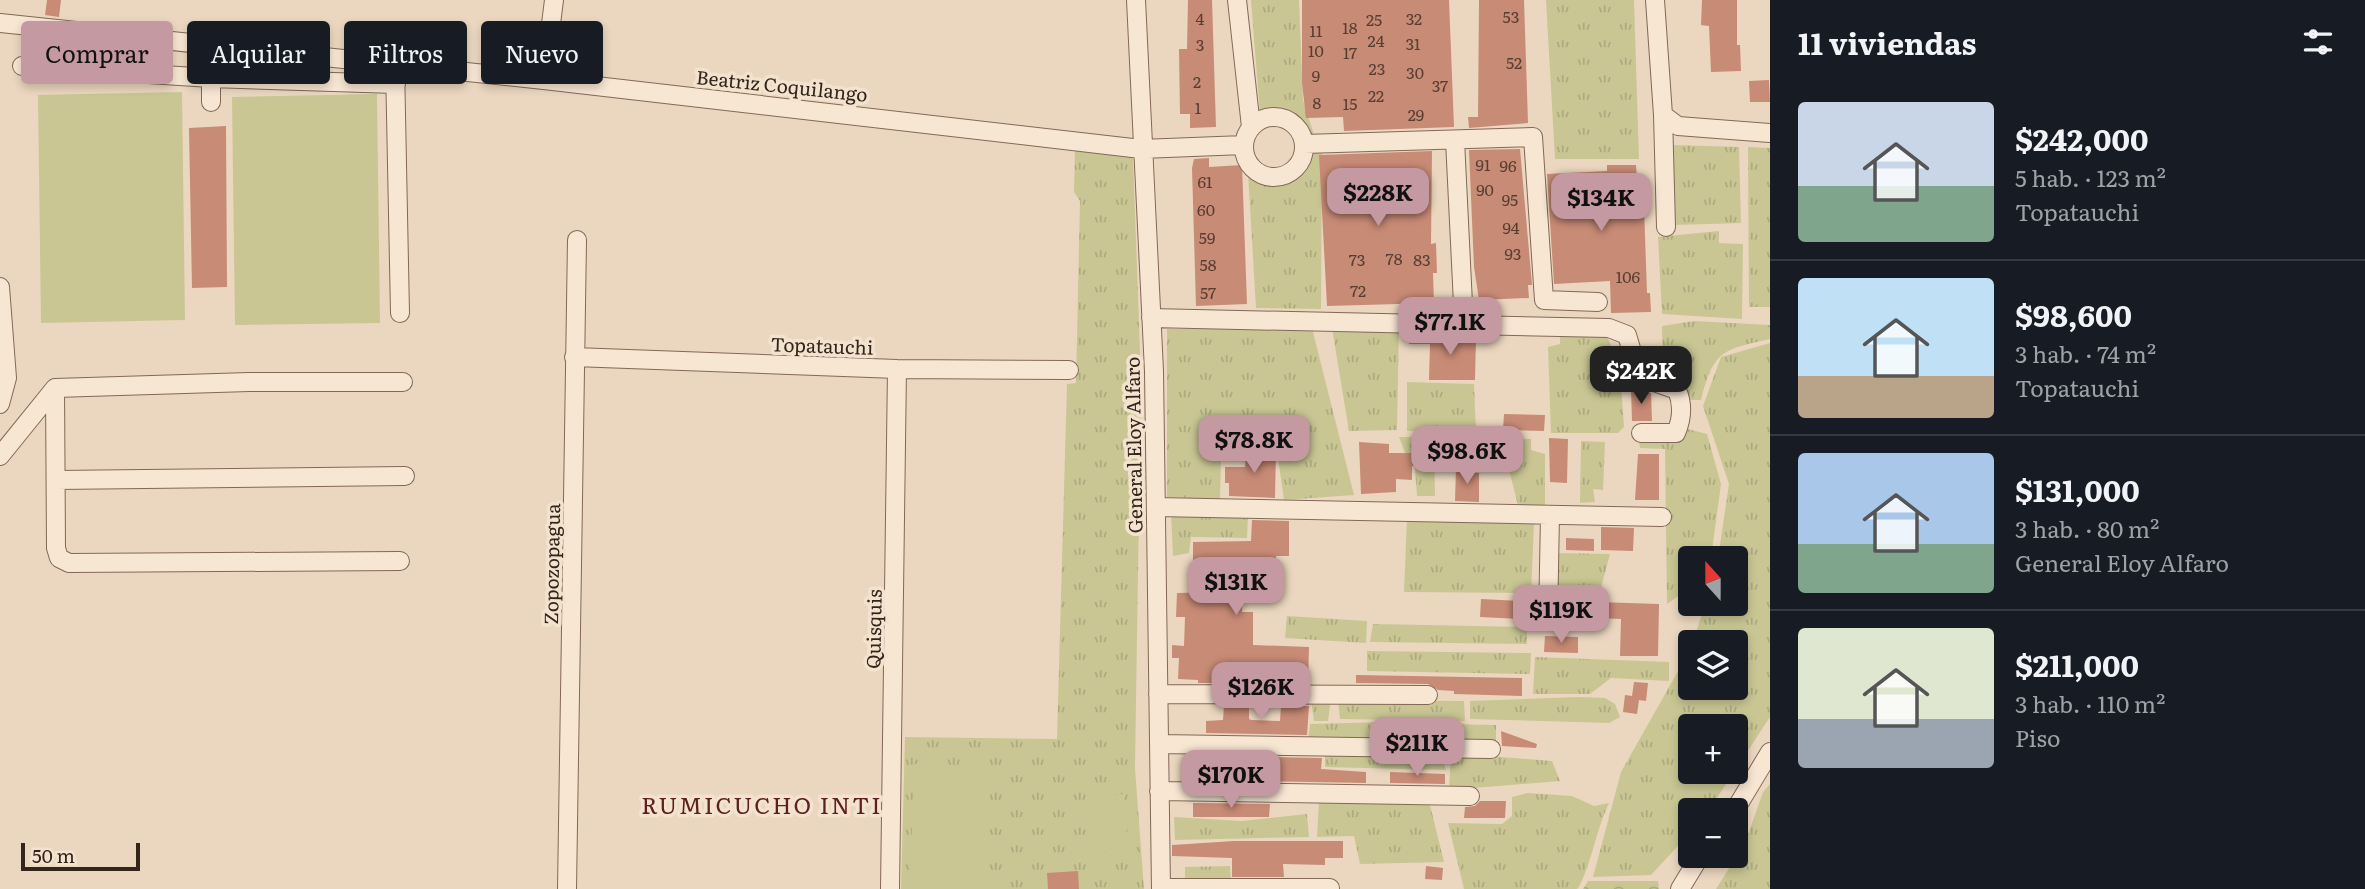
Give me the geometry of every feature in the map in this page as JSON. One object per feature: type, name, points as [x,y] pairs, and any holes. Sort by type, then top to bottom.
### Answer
[{"type":"street","points":[[551,21],[554,0]]},
{"type":"street","name":"General Eloy Alfaro","points":[[1136,0],[1151,318],[1161,888]]},
{"type":"street","points":[[1237,0],[1251,127],[1244,145],[1244,155],[1256,171],[1274,177],[1293,171],[1300,163],[1304,144],[1296,126],[1288,120],[1268,117],[1251,127]]},
{"type":"street","points":[[1655,0],[1663,115],[1666,227]]},
{"type":"street","name":"Beatriz Coquilango","points":[[0,23],[344,60]]},
{"type":"street","points":[[211,84],[211,102]]},
{"type":"street","points":[[396,84],[400,313]]},
{"type":"street","name":"Beatriz Coquilango","points":[[579,84],[1141,149],[1244,145]]},
{"type":"street","points":[[1663,115],[1678,126],[1770,133]]},
{"type":"street","points":[[1304,144],[1533,137],[1544,300],[1598,302]]},
{"type":"street","points":[[1455,140],[1463,304]]},
{"type":"street","name":"Zopozopagua","points":[[568,889],[577,240]]},
{"type":"street","points":[[0,287],[7,378],[0,404]]},
{"type":"street","points":[[1151,318],[1609,328],[1627,335],[1638,372],[1646,379],[1677,390],[1680,398],[1681,414],[1676,433],[1641,433]]},
{"type":"street","name":"Topatauchi","points":[[574,357],[897,369],[1069,370]]},
{"type":"street","name":"Quisquis","points":[[890,889],[897,369]]},
{"type":"street","points":[[0,456],[55,388],[249,382],[403,382]]},
{"type":"street","points":[[55,388],[55,548],[59,558],[69,563],[400,561]]},
{"type":"street","points":[[56,480],[405,476]]},
{"type":"street","points":[[1156,507],[1662,517]]},
{"type":"street","points":[[1548,621],[1550,515]]},
{"type":"street","points":[[1158,694],[1428,695]]},
{"type":"street","points":[[1159,744],[1491,749]]},
{"type":"street","points":[[1742,798],[1770,752]]},
{"type":"street","points":[[1159,791],[1470,796]]},
{"type":"street","points":[[1680,889],[1693,868]]},
{"type":"street","points":[[1161,888],[1330,888]]},
{"type":"green space","points":[[1251,0],[1299,0],[1303,100],[1315,138],[1308,138],[1301,123],[1290,115],[1276,112],[1260,114]]},
{"type":"green space","points":[[1546,0],[1634,0],[1639,159],[1555,159]]},
{"type":"green space","points":[[182,92],[185,320],[41,323],[38,95]]},
{"type":"green space","points":[[377,94],[380,323],[235,325],[232,97]]},
{"type":"green space","points":[[1673,145],[1739,147],[1741,223],[1675,225]]},
{"type":"green space","points":[[1748,147],[1770,148],[1770,307],[1749,307]]},
{"type":"green space","points":[[1075,149],[1133,157],[1141,380],[1135,768],[1144,889],[901,889],[905,737],[1057,739],[1067,384],[1076,383],[1080,201],[1074,192]]},
{"type":"green space","points":[[1310,150],[1322,150],[1321,309],[1256,308],[1248,173],[1267,182],[1286,180],[1301,170]]},
{"type":"green space","points":[[1719,231],[1719,243],[1743,244],[1742,319],[1662,314],[1658,237]]},
{"type":"green space","points":[[1694,321],[1770,325],[1770,339],[1741,346],[1722,355],[1711,371],[1701,400],[1685,400],[1686,373],[1669,373],[1663,363],[1662,326]]},
{"type":"green space","points":[[1312,328],[1354,495],[1284,500],[1276,444],[1248,433],[1242,461],[1221,459],[1220,499],[1167,497],[1167,329]]},
{"type":"green space","points":[[1332,328],[1399,329],[1397,430],[1349,431]]},
{"type":"green space","points":[[1560,329],[1605,333],[1620,378],[1624,427],[1618,433],[1551,433],[1548,347],[1560,344]]},
{"type":"green space","points":[[1770,343],[1770,717],[1748,751],[1748,714],[1678,714],[1678,784],[1726,784],[1717,798],[1678,798],[1678,846],[1651,875],[1593,877],[1621,772],[1678,671],[1678,700],[1748,700],[1748,630],[1697,630],[1701,616],[1748,616],[1748,546],[1720,546],[1729,484],[1703,406],[1721,357]]},
{"type":"green space","points":[[1407,382],[1474,384],[1476,432],[1407,431]]},
{"type":"green space","points":[[1688,429],[1707,434],[1721,484],[1713,546],[1678,546],[1678,596],[1667,604],[1665,449],[1640,448],[1638,437],[1679,437]]},
{"type":"green space","points":[[1399,437],[1434,437],[1435,496],[1417,496],[1414,456],[1405,453]]},
{"type":"green space","points":[[1465,438],[1531,439],[1531,450],[1545,454],[1545,505],[1518,505],[1507,462],[1463,464]]},
{"type":"green space","points":[[1581,441],[1605,442],[1603,490],[1593,489],[1595,502],[1580,503]]},
{"type":"green space","points":[[1171,512],[1248,514],[1247,538],[1191,537],[1189,553],[1173,556]]},
{"type":"green space","points":[[1407,518],[1534,524],[1531,593],[1404,592]]},
{"type":"green space","points":[[1553,553],[1610,554],[1598,599],[1552,596]]},
{"type":"green space","points":[[1287,616],[1367,621],[1366,643],[1285,638]]},
{"type":"green space","points":[[1373,624],[1527,627],[1527,644],[1370,642]]},
{"type":"green space","points":[[1367,651],[1531,653],[1530,674],[1367,671]]},
{"type":"green space","points":[[1535,657],[1669,662],[1669,681],[1611,678],[1590,694],[1533,694]]},
{"type":"green space","points":[[1331,698],[1328,721],[1314,721],[1311,699]]},
{"type":"green space","points":[[1605,698],[1615,704],[1620,717],[1609,723],[1470,719],[1470,701]]},
{"type":"green space","points":[[1338,700],[1464,701],[1465,721],[1340,719]]},
{"type":"green space","points":[[1384,722],[1383,740],[1308,740],[1310,724]]},
{"type":"green space","points":[[1386,723],[1496,725],[1496,742],[1388,740]]},
{"type":"green space","points":[[1325,751],[1440,751],[1446,770],[1325,767]]},
{"type":"green space","points":[[1451,753],[1552,761],[1560,781],[1449,790]]},
{"type":"green space","points":[[914,764],[991,766],[987,889],[910,889]]},
{"type":"green space","points":[[1770,784],[1770,889],[1716,889],[1729,868],[1748,868],[1748,834],[1763,792]]},
{"type":"green space","points":[[1528,793],[1572,796],[1594,806],[1609,803],[1580,885],[1577,889],[1464,889],[1448,823],[1502,824],[1512,816],[1512,797]]},
{"type":"green space","points":[[1124,794],[1128,850],[1094,853],[1091,797]]},
{"type":"green space","points":[[1319,800],[1429,801],[1444,862],[1360,864],[1354,836],[1317,837]]},
{"type":"green space","points":[[1307,814],[1309,837],[1175,840],[1174,817],[1242,821]]},
{"type":"green space","points":[[1230,866],[1231,884],[1185,881],[1185,867]]},
{"type":"green space","points":[[1588,881],[1658,881],[1659,889],[1583,889]]},
{"type":"building","points":[[47,0],[61,0],[59,17],[45,15]]},
{"type":"building","points":[[1188,0],[1212,0],[1216,127],[1190,128],[1190,114],[1180,114],[1179,49],[1187,49]]},
{"type":"building","points":[[1302,0],[1449,0],[1454,127],[1344,131],[1343,117],[1306,118],[1302,83]]},
{"type":"building","points":[[1479,0],[1524,0],[1528,123],[1469,128],[1468,117],[1478,117]]},
{"type":"building","points":[[1702,0],[1737,0],[1737,45],[1740,45],[1741,71],[1711,72],[1709,26],[1701,25]]},
{"type":"building","points":[[1769,80],[1770,102],[1750,102],[1749,81]]},
{"type":"building","points":[[226,126],[227,287],[192,288],[189,128]]},
{"type":"building","points":[[1520,149],[1532,285],[1528,285],[1529,298],[1479,300],[1474,267],[1469,150]]},
{"type":"building","points":[[1432,151],[1431,244],[1436,243],[1437,273],[1433,273],[1434,303],[1327,306],[1319,155]]},
{"type":"building","points":[[1209,158],[1209,167],[1242,165],[1247,304],[1196,306],[1192,168],[1194,159]]},
{"type":"building","points":[[1607,165],[1636,165],[1637,178],[1643,178],[1647,293],[1650,293],[1651,312],[1611,313],[1610,281],[1554,284],[1547,174],[1607,171]]},
{"type":"building","points":[[1410,335],[1476,338],[1475,380],[1429,380],[1430,344],[1409,344]]},
{"type":"building","points":[[1631,389],[1651,393],[1652,421],[1632,421]]},
{"type":"building","points":[[1504,414],[1545,415],[1544,431],[1503,430]]},
{"type":"building","points":[[1435,435],[1461,435],[1461,466],[1412,466],[1412,480],[1396,479],[1396,492],[1361,494],[1359,442],[1389,444],[1389,453],[1435,453]]},
{"type":"building","points":[[1549,438],[1568,439],[1567,483],[1550,482]]},
{"type":"building","points":[[1247,448],[1276,448],[1275,498],[1229,496],[1229,483],[1225,483],[1225,467],[1245,467]]},
{"type":"building","points":[[1638,454],[1659,454],[1659,500],[1635,500]]},
{"type":"building","points":[[1456,468],[1471,468],[1471,473],[1479,473],[1479,502],[1455,501]]},
{"type":"building","points":[[1252,520],[1289,521],[1289,556],[1276,556],[1276,576],[1259,576],[1259,581],[1243,581],[1242,612],[1253,612],[1253,645],[1309,647],[1308,683],[1198,683],[1198,680],[1178,679],[1179,658],[1172,658],[1172,645],[1184,646],[1185,617],[1176,617],[1177,593],[1221,592],[1220,560],[1193,560],[1193,542],[1251,541]]},
{"type":"building","points":[[1601,527],[1634,528],[1633,551],[1601,550]]},
{"type":"building","points":[[1566,538],[1594,539],[1594,551],[1566,550]]},
{"type":"building","points":[[1481,599],[1521,601],[1520,619],[1480,617]]},
{"type":"building","points":[[1598,602],[1659,604],[1658,656],[1620,656],[1621,619],[1597,618]]},
{"type":"building","points":[[1545,636],[1578,637],[1578,653],[1544,652]]},
{"type":"building","points":[[1356,675],[1522,678],[1522,696],[1454,694],[1454,691],[1438,690],[1428,684],[1356,683]]},
{"type":"building","points":[[1634,682],[1648,683],[1646,701],[1639,700],[1637,714],[1623,712],[1625,695],[1632,696]]},
{"type":"building","points":[[1224,706],[1249,706],[1251,720],[1280,721],[1281,706],[1309,706],[1307,735],[1206,733],[1206,721],[1223,720]]},
{"type":"building","points":[[1501,731],[1537,744],[1536,748],[1502,746]]},
{"type":"building","points":[[1210,756],[1322,758],[1321,769],[1366,772],[1366,783],[1208,780]]},
{"type":"building","points":[[1390,772],[1445,774],[1445,784],[1390,783]]},
{"type":"building","points":[[1480,801],[1506,801],[1505,818],[1464,818],[1465,807],[1475,806]]},
{"type":"building","points":[[1193,803],[1270,804],[1269,817],[1193,817]]},
{"type":"building","points":[[1234,841],[1343,841],[1343,858],[1325,858],[1325,865],[1283,864],[1284,877],[1232,877],[1232,858],[1172,856],[1172,845]]},
{"type":"building","points":[[1426,866],[1443,868],[1442,880],[1425,879]]},
{"type":"building","points":[[1078,871],[1079,889],[1048,889],[1047,873]]},
{"type":"district","name":"RUMICUCHO INTI","points":[[762,804]]}]
